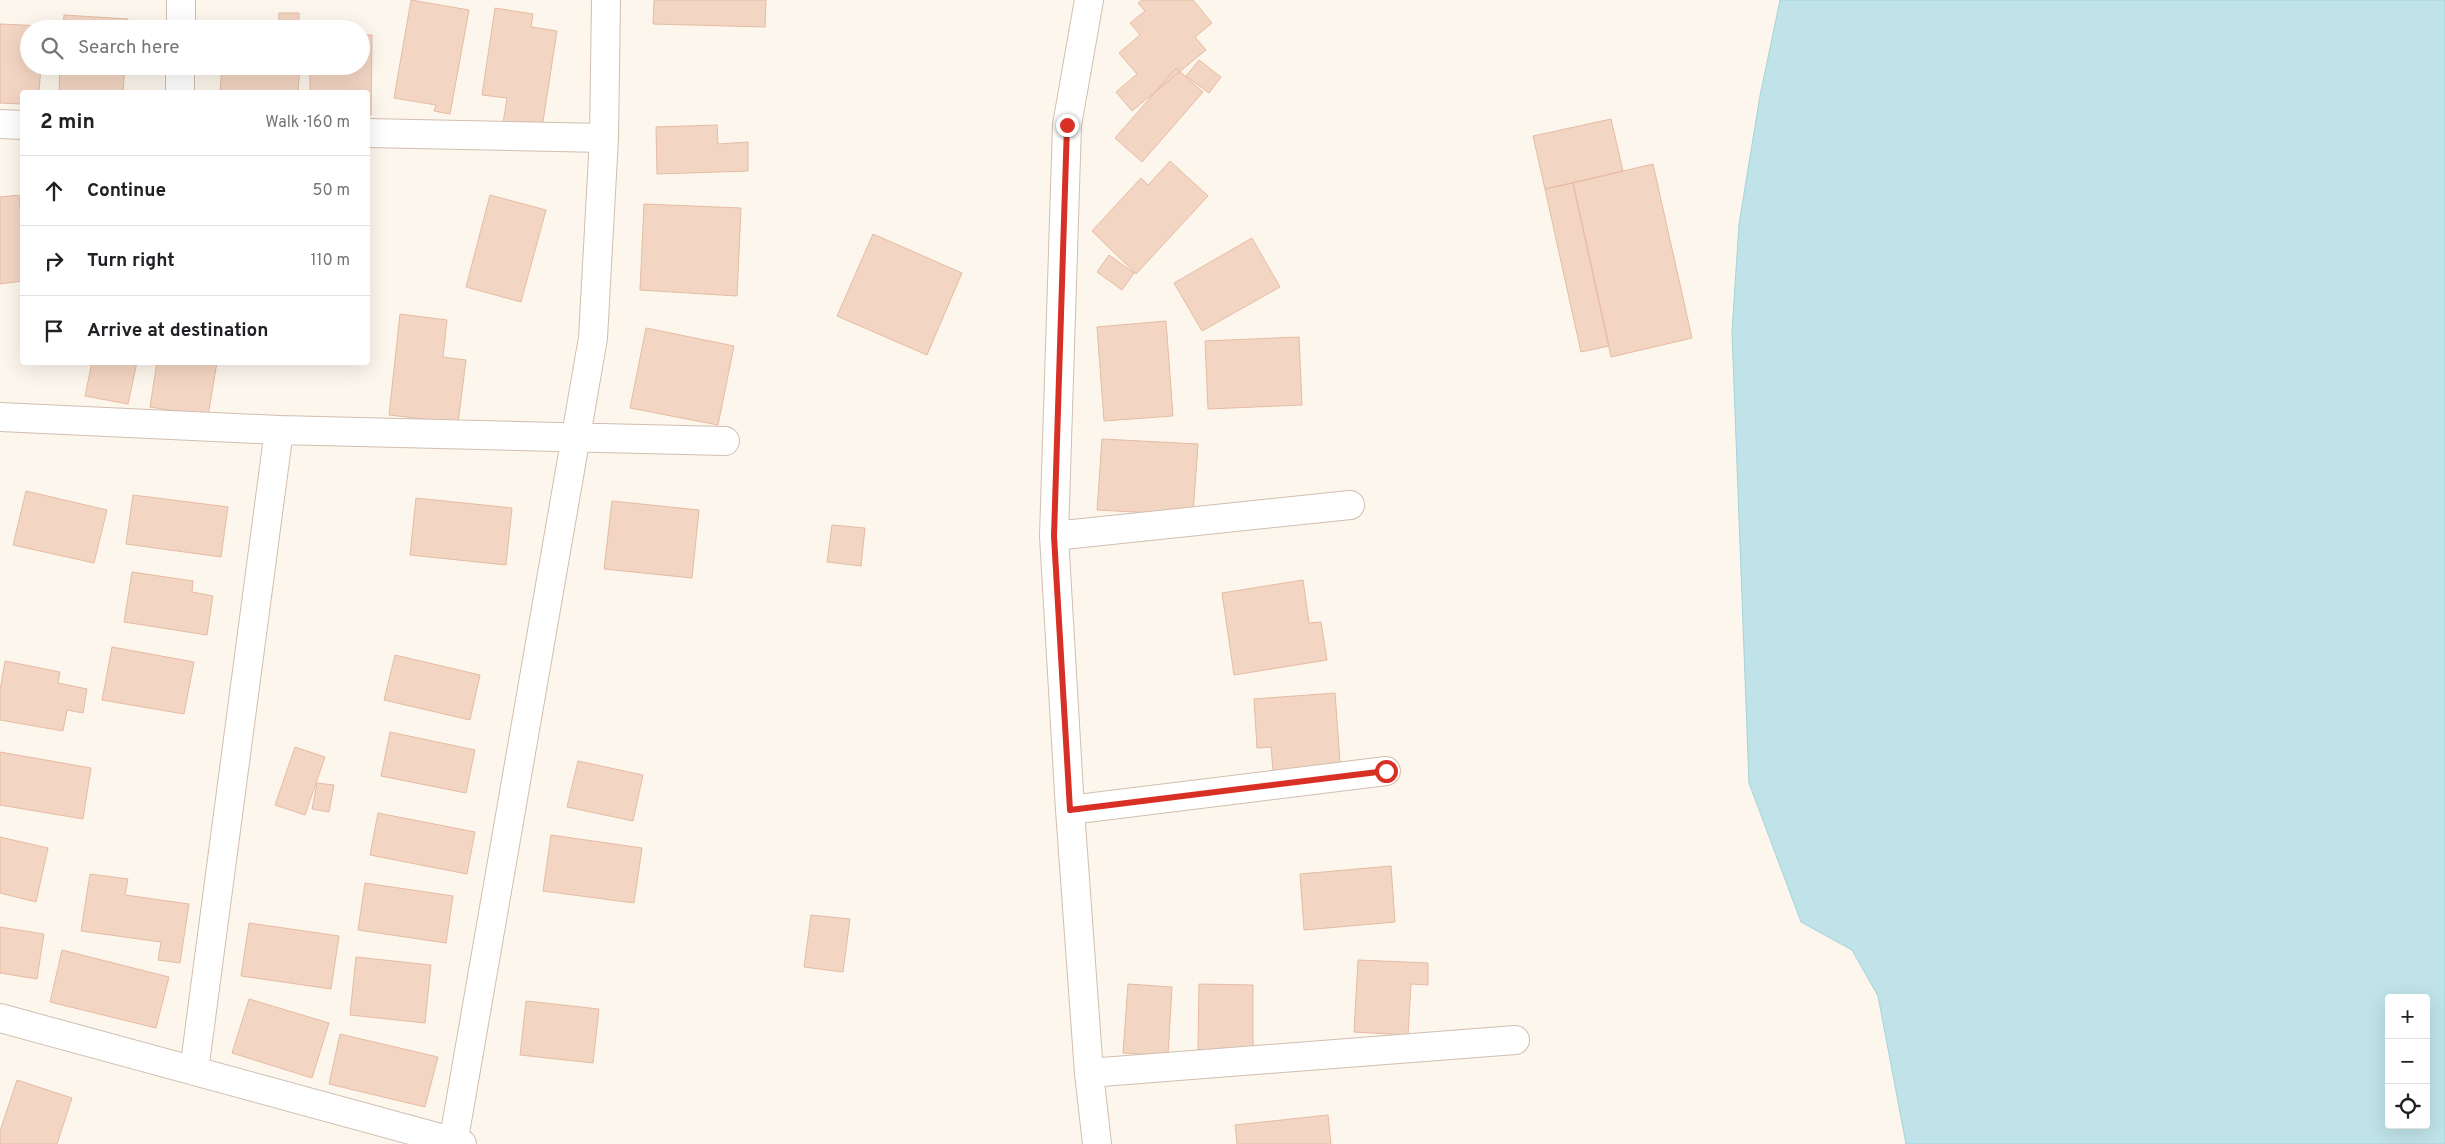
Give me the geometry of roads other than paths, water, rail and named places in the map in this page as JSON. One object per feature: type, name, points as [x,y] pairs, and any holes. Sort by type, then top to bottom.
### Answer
[{"type":"street","points":[[181,0],[181,20]]},
{"type":"street","points":[[0,1018],[456,1143],[593,338],[604,138],[606,0]]},
{"type":"street","points":[[1089,0],[1067,125],[1054,536],[1070,810],[1089,1073],[1097,1144]]},
{"type":"street","points":[[180,75],[180,90]]},
{"type":"street","points":[[0,124],[20,125]]},
{"type":"street","points":[[370,132],[604,138]]},
{"type":"street","points":[[0,417],[279,430],[725,441]]},
{"type":"street","points":[[194,1071],[279,430]]},
{"type":"street","points":[[1054,536],[1350,505]]},
{"type":"street","points":[[1070,810],[1386,771]]},
{"type":"street","points":[[1089,1073],[1515,1040]]},
{"type":"water","points":[[1780,0],[2445,0],[2445,1144],[1906,1144],[1878,996],[1852,950],[1801,922],[1749,783],[1732,332],[1739,224],[1760,96]]}]
